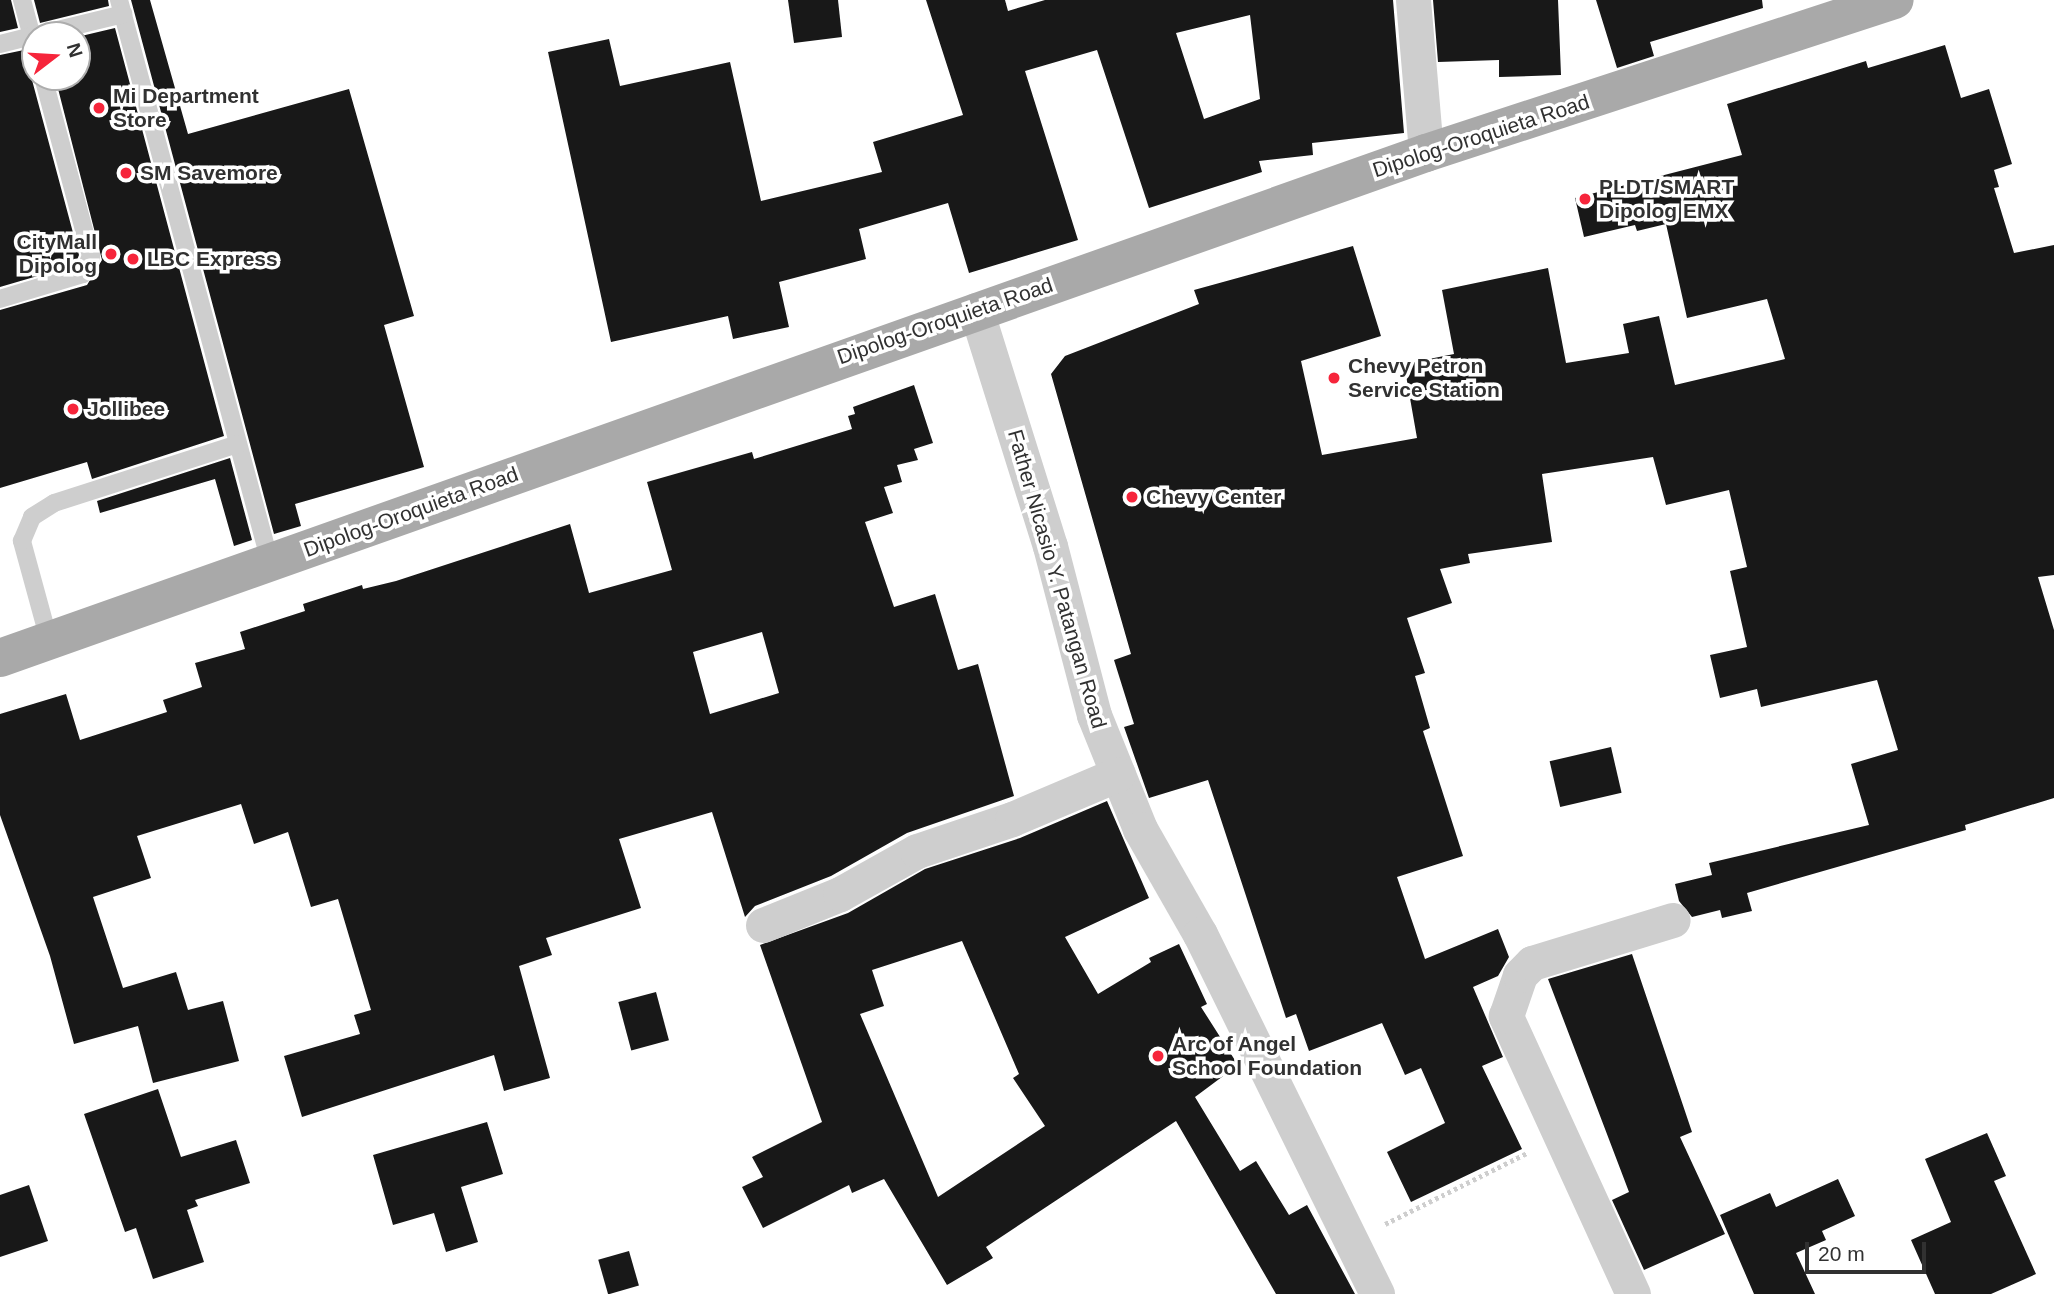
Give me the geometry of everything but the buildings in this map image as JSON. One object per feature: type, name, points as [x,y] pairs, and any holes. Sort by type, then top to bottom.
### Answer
[{"type":"main road","name":"Dipolog-Oroquieta Road","points":[[0,658],[976,310],[1828,11],[1895,0]]},
{"type":"street","points":[[1413,0],[1426,153]]},
{"type":"street","name":"Father Nicasio Y. Patangan Road","points":[[976,310],[1050,546],[1094,715],[1140,830],[1200,934],[1377,1294]]},
{"type":"street","points":[[763,925],[840,894],[916,851],[1012,819],[1118,774]]},
{"type":"street","points":[[1633,1294],[1506,1016],[1520,975],[1532,963],[1674,920]]},
{"type":"lane","points":[[22,0],[29,21]]},
{"type":"lane","points":[[83,21],[121,7],[270,562]]},
{"type":"lane","points":[[0,44],[21,41]]},
{"type":"lane","points":[[0,299],[83,274],[91,256],[47,91]]},
{"type":"lane","points":[[49,640],[22,541],[32,517],[54,503],[238,444]]},
{"type":"path","points":[[1352,1242],[1559,1136]]},
{"type":"place","name":"Mi Department Store","points":[[99,108]]},
{"type":"place","name":"SM Savemore","points":[[126,173]]},
{"type":"place","name":"PLDT/SMART Dipolog EMX","points":[[1585,199]]},
{"type":"place","name":"CityMall Dipolog","points":[[111,254]]},
{"type":"place","name":"LBC Express","points":[[133,259]]},
{"type":"place","name":"Chevy Petron Service Station","points":[[1334,378]]},
{"type":"place","name":"Jollibee","points":[[73,409]]},
{"type":"place","name":"Chevy Center","points":[[1132,497]]},
{"type":"place","name":"Arc of Angel School Foundation","points":[[1158,1056]]}]
